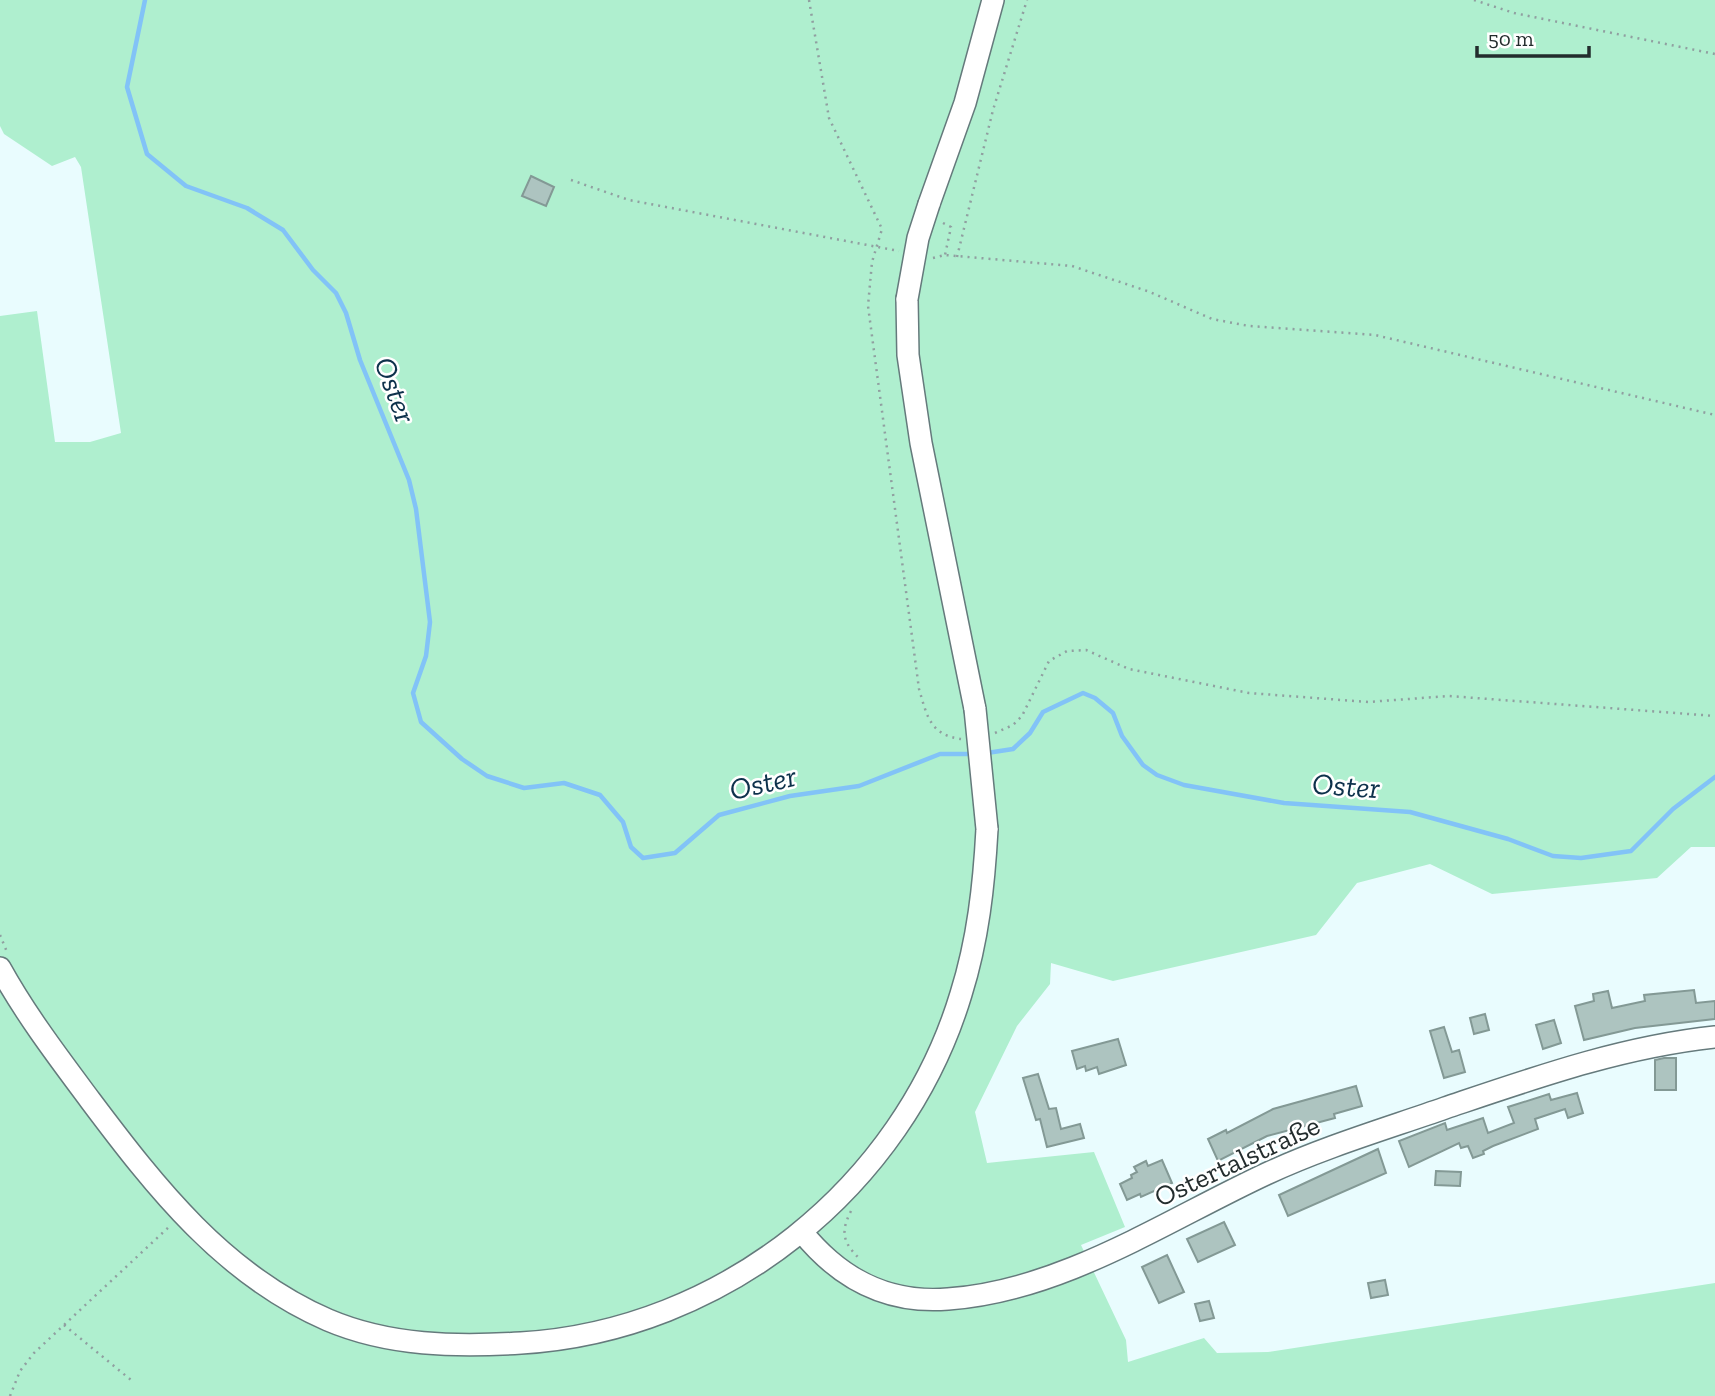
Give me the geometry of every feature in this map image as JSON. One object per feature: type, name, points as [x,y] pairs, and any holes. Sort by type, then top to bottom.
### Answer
[{"type":"main road","points":[[5,963],[33,1024],[182,1216],[236,1264],[271,1289],[317,1315],[359,1332],[435,1344],[537,1342],[630,1324],[702,1297],[734,1280],[802,1232],[847,1191],[916,1097],[940,1048],[961,997],[982,903],[987,829],[975,709],[921,443],[908,355],[907,299],[918,238],[932,213],[993,0]]},
{"type":"main road","name":"Ostertalstraße","points":[[802,1232],[820,1254],[853,1280],[873,1290],[919,1300],[978,1295],[1084,1263],[1314,1153],[1622,1051],[1715,1037]]},
{"type":"path","points":[[809,0],[829,118],[882,229],[872,262],[868,306],[919,689],[928,721],[934,730],[947,737],[965,740]]},
{"type":"path","points":[[957,257],[993,110],[1027,0]]},
{"type":"path","points":[[1475,0],[1514,13],[1715,54]]},
{"type":"path","points":[[985,107],[993,110]]},
{"type":"path","points":[[571,180],[629,200],[878,246]]},
{"type":"path","points":[[932,213],[951,227],[945,255]]},
{"type":"path","points":[[936,258],[945,255],[1072,266],[1150,292],[1212,318],[1249,326],[1375,335],[1715,415]]},
{"type":"path","points":[[986,735],[1013,725],[1022,716],[1049,661],[1067,651],[1086,650],[1129,669],[1249,693],[1368,702],[1449,696],[1715,716]]},
{"type":"path","points":[[0,935],[5,963]]},
{"type":"path","points":[[10,1396],[20,1371],[64,1325],[182,1216]]},
{"type":"path","points":[[64,1325],[131,1380]]},
{"type":"green space","points":[[0,0],[1715,0],[1715,847],[1691,847],[1657,878],[1492,894],[1430,864],[1357,883],[1316,935],[1113,981],[1051,963],[1050,984],[1017,1026],[975,1112],[987,1163],[1094,1152],[1125,1227],[1081,1245],[1126,1340],[1128,1362],[1204,1338],[1217,1353],[1268,1352],[1715,1283],[1715,1396],[0,1396],[0,316],[37,311],[55,442],[90,442],[121,433],[81,167],[75,157],[52,166],[4,134],[0,126]]},
{"type":"building","points":[[531,176],[554,187],[546,206],[522,196]]},
{"type":"building","points":[[1694,990],[1696,1003],[1715,1001],[1715,1019],[1635,1028],[1584,1040],[1575,1006],[1594,1001],[1593,994],[1608,991],[1612,1008],[1645,1001],[1644,995]]},
{"type":"building","points":[[1485,1014],[1489,1030],[1474,1034],[1470,1018]]},
{"type":"building","points":[[1554,1020],[1561,1043],[1543,1049],[1536,1025]]},
{"type":"building","points":[[1444,1027],[1452,1052],[1459,1050],[1465,1072],[1444,1078],[1430,1031]]},
{"type":"building","points":[[1118,1039],[1126,1065],[1099,1074],[1097,1067],[1086,1071],[1085,1066],[1077,1069],[1072,1051]]},
{"type":"building","points":[[1676,1058],[1676,1090],[1655,1090],[1655,1060]]},
{"type":"building","points":[[1038,1074],[1049,1109],[1056,1108],[1061,1129],[1080,1124],[1084,1138],[1047,1147],[1040,1119],[1036,1120],[1023,1078]]},
{"type":"building","points":[[1356,1086],[1362,1106],[1334,1114],[1335,1118],[1267,1136],[1218,1161],[1208,1139],[1226,1130],[1227,1133],[1273,1109]]},
{"type":"building","points":[[1577,1093],[1583,1113],[1568,1118],[1565,1109],[1535,1119],[1538,1129],[1493,1146],[1483,1151],[1484,1154],[1473,1158],[1468,1146],[1461,1148],[1459,1143],[1409,1167],[1399,1141],[1445,1123],[1447,1130],[1483,1118],[1488,1133],[1514,1123],[1508,1107],[1549,1094],[1551,1100]]},
{"type":"building","points":[[1378,1149],[1386,1173],[1288,1216],[1279,1195]]},
{"type":"building","points":[[1162,1160],[1172,1183],[1141,1197],[1140,1194],[1127,1200],[1120,1184],[1137,1172],[1134,1167],[1146,1161],[1148,1166]]},
{"type":"building","points":[[1436,1171],[1461,1172],[1460,1186],[1435,1185]]},
{"type":"building","points":[[1224,1222],[1235,1245],[1198,1262],[1187,1239]]},
{"type":"building","points":[[1167,1255],[1184,1292],[1159,1303],[1142,1267]]},
{"type":"building","points":[[1385,1280],[1388,1295],[1371,1298],[1368,1283]]},
{"type":"building","points":[[1209,1301],[1214,1318],[1200,1321],[1195,1304]]},
{"type":"waterway","name":"Oster","points":[[145,0],[127,87],[147,154],[186,186],[247,208],[283,230],[313,270],[336,293],[346,313],[360,360],[409,480],[416,509],[430,622],[426,656],[413,693],[421,722],[462,759],[487,776],[524,788],[564,783],[600,795],[623,822],[631,847],[643,858],[675,853],[719,815],[790,796],[859,786],[940,754],[974,754]]},
{"type":"waterway","name":"Oster","points":[[987,753],[1013,749],[1030,733],[1043,712],[1083,693],[1095,698],[1113,713],[1122,736],[1143,765],[1157,775],[1184,785],[1284,803],[1410,812],[1508,839],[1553,856],[1581,858],[1631,851],[1673,809],[1715,777]]}]
